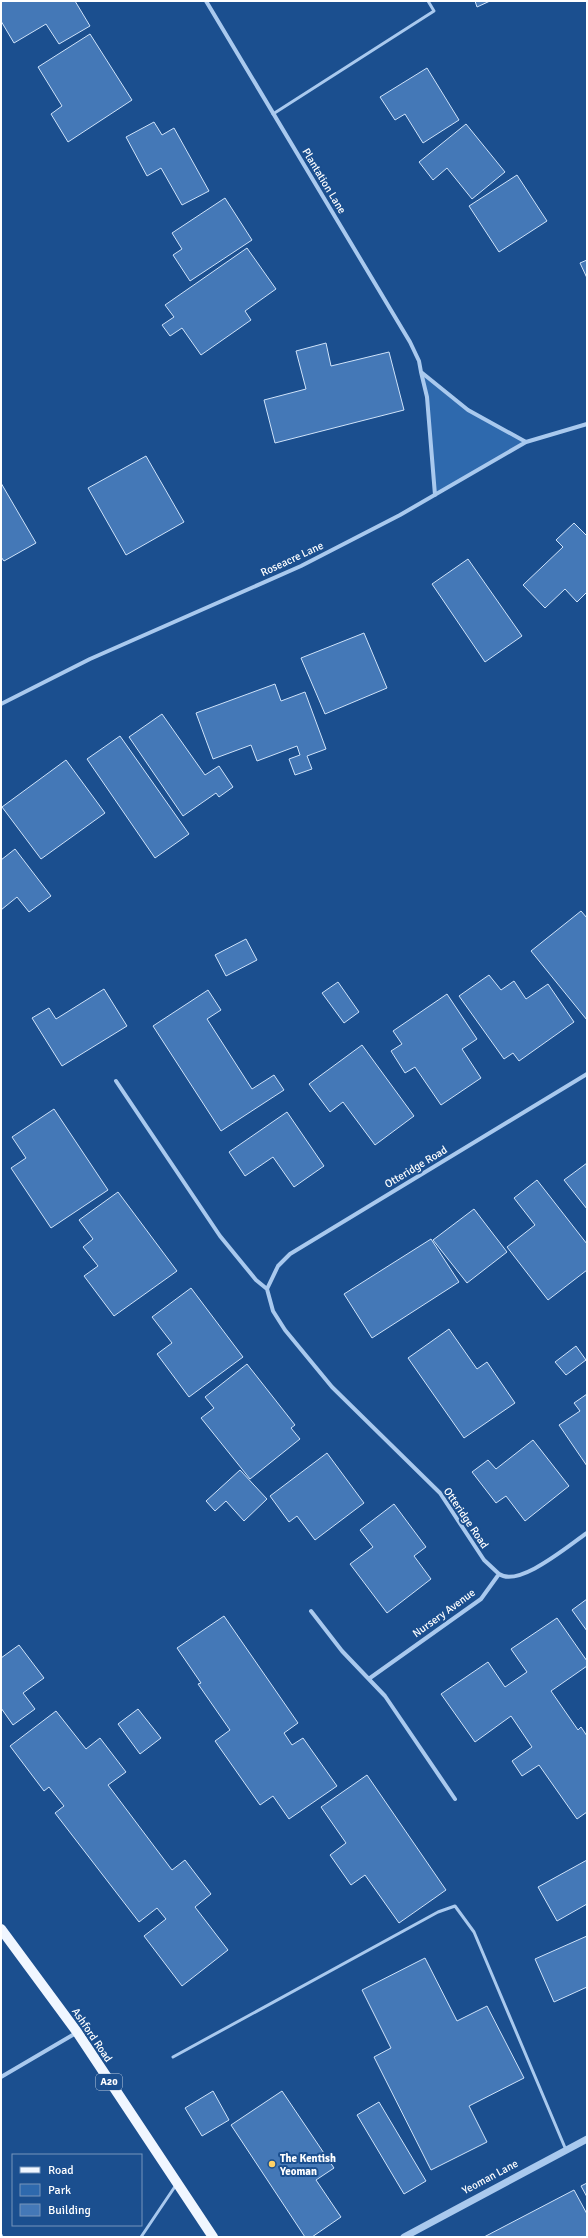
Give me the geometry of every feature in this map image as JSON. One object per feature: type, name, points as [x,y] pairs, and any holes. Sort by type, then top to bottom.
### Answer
[{"type":"main road","name":"Ashford Road","points":[[1,1930],[76,2032],[176,2184],[213,2237]]},
{"type":"street","name":"Plantation Lane","points":[[206,1],[410,342],[419,361],[427,397],[435,495]]},
{"type":"street","points":[[421,372],[468,410],[526,442]]},
{"type":"street","name":"Roseacre Lane","points":[[2,702],[90,659],[301,566],[435,495],[526,442],[587,424]]},
{"type":"street","name":"Otteridge Road","points":[[499,1574],[481,1555],[440,1493],[332,1387],[285,1330],[273,1311],[267,1289],[278,1266],[290,1254],[587,1074]]},
{"type":"street","points":[[116,1081],[220,1236],[256,1280],[267,1289]]},
{"type":"street","points":[[499,1574],[508,1578],[524,1575],[587,1532]]},
{"type":"street","name":"Nursery Avenue","points":[[370,1678],[481,1599],[499,1574]]},
{"type":"street","points":[[311,1611],[342,1651],[370,1678],[401,1718],[455,1799]]},
{"type":"street","points":[[1,2078],[76,2032]]},
{"type":"street","name":"Yeoman Lane","points":[[404,2237],[587,2138]]},
{"type":"lane","points":[[273,114],[434,11],[428,1]]},
{"type":"lane","points":[[172,2058],[438,1912],[455,1906],[474,1932],[566,2150]]},
{"type":"lane","points":[[141,2237],[176,2184]]},
{"type":"green space","points":[[421,372],[468,410],[526,442],[435,495],[427,397]]},
{"type":"building","points":[[1,1],[75,1],[90,26],[59,44],[46,24],[14,43],[1,21]]},
{"type":"building","points":[[475,1],[490,1],[477,7]]},
{"type":"building","points":[[90,34],[132,100],[68,142],[51,114],[62,106],[38,67]]},
{"type":"building","points":[[427,68],[459,120],[423,143],[405,114],[395,120],[380,97]]},
{"type":"building","points":[[154,122],[162,135],[174,128],[209,191],[182,205],[161,168],[147,176],[126,137]]},
{"type":"building","points":[[466,124],[505,172],[472,199],[447,168],[433,180],[419,162]]},
{"type":"building","points":[[517,175],[547,221],[499,252],[469,206]]},
{"type":"building","points":[[225,198],[252,240],[190,281],[173,255],[182,249],[172,233]]},
{"type":"building","points":[[247,248],[276,289],[245,311],[251,320],[201,355],[182,328],[170,336],[162,325],[174,317],[165,305]]},
{"type":"building","points":[[587,260],[587,278],[580,263]]},
{"type":"building","points":[[326,343],[331,366],[389,352],[404,410],[275,443],[264,400],[306,389],[296,351]]},
{"type":"building","points":[[146,456],[184,522],[126,555],[88,488]]},
{"type":"building","points":[[1,483],[36,543],[4,561],[1,557]]},
{"type":"building","points":[[574,523],[587,536],[587,592],[577,602],[565,589],[545,608],[523,585],[563,547],[556,540]]},
{"type":"building","points":[[468,559],[522,636],[485,662],[432,584]]},
{"type":"building","points":[[364,633],[387,688],[325,714],[301,658]]},
{"type":"building","points":[[275,684],[281,701],[305,692],[326,749],[307,756],[312,769],[295,775],[289,759],[300,755],[297,746],[257,761],[251,745],[213,759],[196,713]]},
{"type":"building","points":[[162,714],[205,775],[219,766],[233,787],[219,797],[216,793],[183,816],[129,737]]},
{"type":"building","points":[[120,736],[189,834],[155,858],[87,759]]},
{"type":"building","points":[[66,760],[105,813],[41,859],[2,807]]},
{"type":"building","points":[[15,849],[51,896],[29,912],[17,897],[1,910],[1,860]]},
{"type":"building","points":[[581,911],[587,918],[587,1020],[531,951]]},
{"type":"building","points":[[246,939],[257,960],[226,976],[215,955]]},
{"type":"building","points":[[489,975],[501,990],[514,981],[526,999],[548,984],[574,1022],[519,1061],[513,1053],[504,1059],[459,996]]},
{"type":"building","points":[[338,982],[359,1012],[344,1023],[322,993]]},
{"type":"building","points":[[104,989],[127,1026],[62,1066],[32,1018],[49,1008],[56,1019]]},
{"type":"building","points":[[208,990],[221,1010],[207,1019],[252,1089],[274,1075],[284,1090],[221,1131],[153,1026]]},
{"type":"building","points":[[447,994],[477,1039],[462,1049],[481,1078],[441,1105],[415,1067],[405,1073],[391,1051],[402,1044],[393,1031]]},
{"type":"building","points":[[362,1045],[414,1116],[375,1145],[343,1102],[330,1112],[309,1084]]},
{"type":"building","points":[[54,1109],[108,1190],[51,1228],[11,1168],[26,1158],[12,1137]]},
{"type":"building","points":[[287,1112],[324,1166],[294,1187],[273,1157],[245,1176],[229,1152]]},
{"type":"building","points":[[587,1163],[587,1209],[564,1180]]},
{"type":"building","points":[[537,1180],[587,1244],[587,1270],[548,1300],[507,1247],[535,1225],[514,1198]]},
{"type":"building","points":[[118,1192],[177,1271],[114,1316],[84,1276],[98,1266],[83,1247],[93,1239],[79,1220]]},
{"type":"building","points":[[474,1209],[507,1252],[467,1283],[433,1240]]},
{"type":"building","points":[[431,1239],[459,1282],[372,1338],[344,1294]]},
{"type":"building","points":[[191,1288],[243,1357],[189,1397],[157,1354],[172,1343],[152,1317]]},
{"type":"building","points":[[449,1329],[477,1369],[487,1362],[515,1403],[464,1438],[408,1358]]},
{"type":"building","points":[[576,1346],[586,1360],[566,1375],[555,1362]]},
{"type":"building","points":[[247,1364],[295,1425],[291,1428],[300,1439],[250,1479],[201,1418],[214,1408],[205,1397]]},
{"type":"building","points":[[587,1394],[587,1466],[559,1425],[580,1411],[574,1403]]},
{"type":"building","points":[[533,1440],[569,1486],[525,1521],[506,1496],[496,1503],[472,1472],[488,1460],[496,1469]]},
{"type":"building","points":[[327,1453],[364,1503],[315,1540],[297,1516],[289,1522],[270,1496]]},
{"type":"building","points":[[240,1470],[267,1499],[244,1521],[226,1501],[215,1511],[206,1501]]},
{"type":"building","points":[[394,1504],[426,1547],[414,1556],[431,1579],[387,1613],[350,1564],[373,1547],[360,1530]]},
{"type":"building","points":[[587,1599],[587,1631],[572,1610]]},
{"type":"building","points":[[224,1616],[298,1723],[284,1733],[292,1745],[303,1738],[337,1786],[289,1819],[273,1796],[260,1805],[215,1741],[230,1730],[198,1684],[201,1683],[177,1648]]},
{"type":"building","points":[[557,1618],[587,1661],[587,1666],[551,1691],[578,1730],[581,1727],[587,1736],[587,1812],[577,1819],[539,1765],[522,1776],[512,1761],[532,1747],[511,1716],[475,1742],[441,1694],[488,1662],[505,1687],[527,1672],[511,1649]]},
{"type":"building","points":[[19,1645],[44,1678],[23,1693],[35,1709],[13,1725],[1,1708],[1,1658]]},
{"type":"building","points":[[138,1709],[161,1738],[140,1754],[118,1724]]},
{"type":"building","points":[[56,1711],[86,1749],[100,1738],[126,1772],[108,1785],[172,1870],[185,1860],[211,1894],[195,1907],[228,1950],[182,1986],[144,1936],[166,1919],[157,1908],[139,1922],[55,1813],[64,1806],[49,1787],[44,1791],[10,1746]]},
{"type":"building","points":[[367,1775],[446,1890],[399,1923],[365,1875],[351,1885],[330,1855],[346,1843],[321,1807]]},
{"type":"building","points":[[587,1860],[587,1904],[557,1921],[538,1887]]},
{"type":"building","points":[[587,1936],[587,1987],[554,2002],[535,1959]]},
{"type":"building","points":[[425,1958],[457,2021],[487,2006],[524,2078],[469,2106],[487,2142],[431,2170],[374,2057],[391,2048],[362,1990]]},
{"type":"building","points":[[213,2091],[229,2120],[202,2136],[185,2108]]},
{"type":"building","points":[[282,2091],[334,2168],[316,2180],[341,2217],[312,2237],[305,2237],[231,2125]]},
{"type":"building","points":[[379,2102],[426,2181],[404,2194],[357,2115]]},
{"type":"building","points":[[587,2183],[587,2197],[581,2186]]},
{"type":"building","points":[[574,2190],[587,2214],[587,2237],[484,2237]]},
{"type":"place","name":"The Kentish Yeoman","points":[[272,2164]]}]
